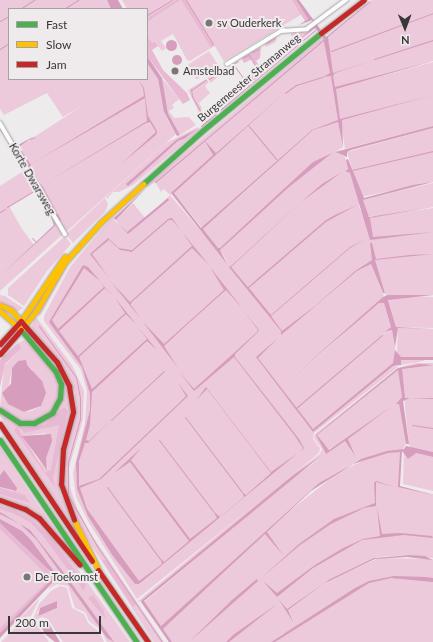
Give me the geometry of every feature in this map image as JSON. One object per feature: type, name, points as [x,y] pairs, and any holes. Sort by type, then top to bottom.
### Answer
[{"type":"main road","name":"Burgemeester Stramanweg","points":[[0,354],[21,330],[28,312],[49,278],[70,250],[113,207],[320,33],[361,1]]},
{"type":"main road","name":"Burgemeester Stramanweg","points":[[23,323],[71,254],[154,172]]},
{"type":"main road","points":[[0,305],[19,316],[23,323],[57,362],[69,386],[73,412],[63,449],[61,484],[69,510],[100,573]]},
{"type":"main road","points":[[0,311],[21,330],[56,372],[60,384],[60,398],[52,413],[34,423],[20,423],[0,410]]},
{"type":"main road","points":[[19,316],[28,312]]},
{"type":"main road","points":[[0,344],[17,326],[23,323]]},
{"type":"main road","points":[[0,424],[148,642]]},
{"type":"main road","points":[[0,440],[137,642]]},
{"type":"main road","points":[[0,500],[25,509],[39,518],[94,580]]},
{"type":"street","points":[[227,64],[281,31],[307,29],[346,0]]},
{"type":"street","name":"Korte Dwarsweg","points":[[0,123],[65,234]]},
{"type":"shaded area","points":[[0,0],[107,0],[111,8],[8,8],[8,80],[148,80],[148,64],[158,79],[165,115],[176,134],[66,232],[17,148],[82,106],[63,117],[47,93],[4,115],[0,109]]},
{"type":"shaded area","points":[[107,0],[118,0],[122,8],[111,8]]},
{"type":"shaded area","points":[[122,0],[176,0],[148,17],[148,8],[126,8]]},
{"type":"shaded area","points":[[176,0],[181,0],[148,21],[148,17]]},
{"type":"shaded area","points":[[181,0],[211,48],[190,61],[187,60],[173,34],[161,41],[166,48],[162,51],[155,42],[152,44],[148,38],[148,21]]},
{"type":"shaded area","points":[[181,0],[186,0],[214,46],[211,48]]},
{"type":"shaded area","points":[[186,0],[296,0],[304,13],[224,61]]},
{"type":"shaded area","points":[[292,0],[296,0],[308,19],[305,21]]},
{"type":"shaded area","points":[[296,0],[299,0],[326,37],[373,0],[328,37],[333,73],[375,60],[335,73],[333,76],[335,87],[433,61],[336,89],[340,119],[433,95],[342,120],[343,147],[338,122],[313,130],[203,229],[218,248],[220,248],[313,162],[332,153],[289,187],[220,250],[227,264],[171,193],[213,155],[204,140],[216,153],[284,93],[174,193],[201,228],[312,130],[338,120],[331,76],[323,77],[330,73],[323,37],[315,28],[296,42],[315,26],[312,20],[299,25],[308,19]]},
{"type":"shaded area","points":[[373,0],[433,0],[433,61],[361,82],[433,62],[433,126],[345,149],[341,122],[338,122],[343,147],[335,152],[345,157],[348,168],[345,171],[350,173],[361,203],[359,206],[373,239],[369,219],[376,216],[368,216],[363,200],[433,183],[433,207],[378,216],[433,208],[433,295],[386,296],[375,261],[372,260],[355,271],[316,306],[357,271],[371,264],[384,296],[366,313],[379,303],[384,303],[391,327],[386,333],[392,330],[396,354],[393,363],[313,429],[296,410],[313,432],[393,366],[398,367],[314,433],[313,439],[320,448],[319,453],[137,599],[89,523],[76,497],[73,473],[85,423],[87,391],[81,370],[44,321],[44,316],[70,267],[106,224],[116,215],[114,220],[125,230],[116,220],[133,203],[145,218],[154,211],[170,195],[164,189],[161,192],[155,182],[148,187],[146,186],[323,37],[329,63],[328,37]],"holes":[[[274,101],[174,193],[202,228],[273,167],[203,229],[218,248],[220,248],[265,209],[220,250],[228,263],[170,195],[213,155],[204,141],[216,153]],[[168,219],[172,219],[180,231],[172,220],[169,220],[132,252],[120,250],[109,240],[92,254],[108,238],[119,248],[132,250]],[[178,259],[132,302],[132,307],[118,291],[129,303]],[[230,266],[248,287],[258,279],[249,288],[260,305]],[[358,320],[332,344],[284,384],[297,372]],[[131,459],[131,460],[183,531],[130,462]]]},
{"type":"shaded area","points":[[315,28],[297,44],[291,35],[291,33]]},
{"type":"shaded area","points":[[277,36],[276,42],[266,47],[264,44]]},
{"type":"shaded area","points":[[148,37],[152,43],[155,42],[158,46],[152,50],[163,70],[187,93],[190,100],[183,104],[148,57]]},
{"type":"shaded area","points":[[169,40],[173,40],[175,41],[175,49],[169,50],[166,47],[166,43]]},
{"type":"shaded area","points":[[295,41],[297,44],[249,85],[245,80],[258,71],[252,59],[244,63],[241,58],[261,47],[260,58],[256,61],[261,68]]},
{"type":"shaded area","points":[[209,51],[218,65],[196,79],[187,65]]},
{"type":"shaded area","points":[[175,55],[179,55],[182,60],[179,65],[175,65],[172,62],[172,58]]},
{"type":"shaded area","points":[[148,57],[162,78],[168,113],[180,135],[177,136],[164,112],[158,79],[148,64]]},
{"type":"shaded area","points":[[226,67],[227,69],[211,83],[207,78]]},
{"type":"shaded area","points":[[162,78],[179,99],[172,105],[174,108],[169,111],[174,118],[189,117],[196,125],[180,135],[168,112]]},
{"type":"shaded area","points":[[206,79],[209,82],[205,86],[210,93],[199,103],[202,108],[199,113],[188,90]]},
{"type":"shaded area","points":[[139,80],[144,88],[148,116],[157,131],[156,135],[121,164],[63,217],[156,132],[150,122],[146,123],[44,184],[147,121],[145,98],[33,163],[144,96],[143,88]]},
{"type":"shaded area","points":[[433,126],[433,128],[351,150],[347,152],[347,157],[335,152]]},
{"type":"shaded area","points":[[198,127],[199,130],[133,185],[119,192],[113,192],[107,199],[106,197],[166,143]],"holes":[[[197,128],[184,139],[178,141],[126,184],[176,140],[183,138]]]},
{"type":"shaded area","points":[[433,128],[433,182],[361,197],[347,152]]},
{"type":"shaded area","points":[[197,129],[184,139],[178,141],[128,186],[126,184],[176,140]]},
{"type":"shaded area","points":[[34,136],[19,147],[31,165],[32,174],[12,140],[18,145]]},
{"type":"shaded area","points":[[348,159],[364,198],[413,185],[433,182],[363,200],[369,217],[433,207],[370,218],[373,237],[433,232],[370,240],[350,173],[345,171],[348,169],[346,160]]},
{"type":"shaded area","points":[[25,170],[36,190],[9,206],[22,229],[34,245],[57,224],[63,234],[0,291],[0,186]]},
{"type":"shaded area","points":[[342,172],[301,202],[322,184]]},
{"type":"shaded area","points":[[34,176],[43,187],[61,220],[60,221]]},
{"type":"shaded area","points":[[145,189],[116,220],[127,232],[168,198],[169,200],[128,234],[114,218]]},
{"type":"shaded area","points":[[105,198],[108,204],[105,212],[73,243],[66,234]]},
{"type":"shaded area","points":[[301,202],[231,267],[248,287],[326,220],[357,205],[326,222],[249,288],[271,315],[350,247],[366,239],[350,248],[271,316],[282,331],[315,306],[355,271],[372,260],[370,243],[372,243],[376,259],[433,254],[375,260],[385,293],[383,293],[371,264],[357,271],[281,335],[281,331],[229,267]]},
{"type":"shaded area","points":[[50,214],[56,225],[0,276],[54,225]]},
{"type":"shaded area","points":[[172,218],[181,231],[172,220],[169,220],[132,252],[120,250],[109,240],[92,254],[109,278],[90,254],[108,238],[119,248],[132,250],[168,219]]},
{"type":"shaded area","points":[[182,232],[209,265],[192,248],[132,302],[131,305],[141,319],[111,282],[130,302],[192,246]]},
{"type":"shaded area","points":[[65,236],[71,244],[47,271],[24,306],[8,295],[8,288]]},
{"type":"shaded area","points":[[68,265],[40,316],[38,315],[64,268]]},
{"type":"shaded area","points":[[83,265],[88,267],[100,281],[84,268],[52,320],[58,329],[104,287],[101,283],[113,296],[105,288],[59,331],[78,356],[125,313],[115,298],[136,324],[126,314],[79,357],[92,389],[147,339],[137,326],[157,350],[147,341],[92,392],[90,425],[86,440],[89,441],[112,419],[88,443],[85,443],[79,461],[79,486],[99,479],[186,396],[178,383],[188,396],[101,479],[80,488],[87,509],[139,581],[162,564],[160,558],[164,562],[189,541],[130,462],[114,473],[141,448],[131,460],[190,539],[217,518],[213,511],[220,517],[244,497],[242,492],[246,495],[271,473],[207,389],[197,399],[206,387],[271,472],[298,453],[139,584],[135,584],[113,556],[88,516],[77,489],[76,463],[90,410],[90,394],[82,367],[49,322]]},
{"type":"shaded area","points":[[210,267],[242,308],[226,290],[164,346],[178,368],[143,322],[164,344],[224,290]]},
{"type":"shaded area","points":[[0,295],[5,296],[23,308],[17,312],[0,304]]},
{"type":"shaded area","points":[[388,295],[433,295],[388,300],[396,327],[433,329],[398,328],[395,347],[392,330],[385,332],[391,327],[384,303],[379,303],[282,386],[383,297]]},
{"type":"shaded area","points":[[411,296],[433,297],[433,328],[396,327],[388,298]]},
{"type":"shaded area","points":[[243,310],[259,330],[258,332],[235,354],[235,357],[299,439],[304,448],[301,452],[303,448],[295,436],[234,357],[194,391],[179,371],[194,389],[257,332],[258,330]]},
{"type":"shaded area","points":[[36,317],[72,365],[84,391],[83,419],[69,468],[70,487],[77,508],[89,531],[164,642],[154,642],[77,523],[63,486],[65,453],[75,412],[75,393],[64,368],[31,327]]},
{"type":"shaded area","points":[[398,328],[433,329],[433,359],[424,359],[424,361],[401,365],[397,350]]},
{"type":"shaded area","points":[[278,338],[258,358],[313,429],[393,363],[395,350],[401,357],[433,357],[433,360],[401,360],[401,365],[393,366],[313,432],[256,357]]},
{"type":"shaded area","points":[[24,340],[46,361],[57,378],[60,392],[55,408],[38,421],[18,421],[0,408],[4,366],[22,348],[18,343]],"holes":[[[18,361],[32,369],[41,406],[31,411],[24,412],[9,386],[12,368]]]},
{"type":"shaded area","points":[[18,343],[22,348],[5,364],[0,387],[0,360]]},
{"type":"shaded area","points":[[26,360],[27,365],[42,381],[46,393],[41,406],[24,412],[8,404],[2,393],[11,384],[12,368],[18,361]]},
{"type":"shaded area","points":[[416,363],[433,363],[433,452],[411,449],[409,444],[401,367]]},
{"type":"shaded area","points":[[420,364],[433,365],[402,369],[405,398],[410,398],[403,401],[409,444],[406,444],[399,404],[396,404],[402,397],[398,370],[317,435],[329,450],[392,406],[348,439],[356,457],[345,441],[326,454],[316,435],[398,368]]},
{"type":"shaded area","points":[[56,368],[68,388],[71,417],[59,482],[60,493],[85,545],[0,416],[0,413],[14,423],[31,426],[53,416],[61,406],[63,396]],"holes":[[[46,433],[46,462],[48,469],[38,460],[22,436]]]},
{"type":"shaded area","points":[[398,368],[402,397],[397,404],[399,404],[406,444],[401,452],[399,486],[433,494],[433,558],[410,555],[377,557],[330,579],[287,609],[278,600],[295,623],[288,610],[330,580],[379,558],[433,560],[433,642],[275,642],[285,635],[284,633],[271,642],[169,642],[161,630],[287,513],[339,472],[369,458],[358,460],[319,483],[161,626],[144,602],[288,482],[323,456],[292,476],[188,564],[141,602],[138,601],[283,481],[320,454],[322,449],[314,438],[315,434]],"holes":[[[317,436],[327,450],[348,439],[357,457],[345,441],[325,453]]]},
{"type":"shaded area","points":[[410,398],[433,398],[433,399]]},
{"type":"shaded area","points":[[64,407],[68,411],[53,478],[55,487],[14,430],[17,427],[45,472],[51,470],[59,425],[24,433],[21,428],[44,425]]},
{"type":"shaded area","points":[[51,434],[52,441],[46,458],[47,470],[22,436]]},
{"type":"shaded area","points":[[406,446],[433,452],[433,457],[416,453],[408,459],[402,451],[400,486],[433,495],[398,487],[400,452],[388,453],[353,464],[311,491],[267,532],[283,555],[265,534],[163,629],[172,642],[169,642],[141,602],[142,600],[292,476],[322,455],[144,601],[161,626],[319,483],[361,459],[387,451],[404,449]]},
{"type":"shaded area","points":[[0,447],[69,549],[44,520],[0,499],[0,487],[14,491],[3,470],[0,475]]},
{"type":"shaded area","points":[[404,452],[405,457],[416,453],[433,457],[433,491],[403,484]]},
{"type":"shaded area","points":[[4,470],[17,488],[16,491],[0,487],[0,475]]},
{"type":"shaded area","points":[[376,481],[395,487],[376,482],[376,506],[364,508],[331,524],[300,545],[260,579],[299,544],[334,519],[375,503],[374,483]]},
{"type":"shaded area","points":[[0,488],[25,495],[30,503],[0,494]]},
{"type":"shaded area","points":[[0,504],[22,510],[38,521],[63,548],[130,642],[107,642],[101,630],[89,621],[85,612],[75,608],[68,586],[57,584],[48,589],[54,581],[0,636],[0,521],[53,570],[31,540],[0,519]]},
{"type":"shaded area","points":[[0,506],[14,510],[31,519],[50,536],[86,585],[84,591],[43,536],[31,523],[15,514],[0,509]]},
{"type":"shaded area","points":[[377,507],[382,534],[400,533],[432,536],[433,538],[404,535],[362,540],[313,568],[277,597],[263,581],[277,593],[315,565],[343,548],[363,539],[380,536]]},
{"type":"shaded area","points":[[0,512],[20,524],[0,514]]},
{"type":"shaded area","points":[[0,519],[22,531],[31,540],[53,570],[54,581],[0,638],[0,633],[52,579],[50,571],[0,523]]},
{"type":"shaded area","points":[[0,523],[46,567],[51,574],[48,576],[0,529]]},
{"type":"shaded area","points":[[20,524],[30,530],[64,573],[70,573],[69,580],[114,642],[107,638],[37,540]]},
{"type":"shaded area","points":[[410,555],[425,556],[433,560],[407,557],[375,559],[325,583],[288,610],[294,623],[278,599],[287,609],[330,579],[374,558]]},
{"type":"shaded area","points":[[101,559],[107,561],[136,604],[133,607]]},
{"type":"shaded area","points":[[394,576],[433,578],[433,582],[391,578],[369,583],[275,642],[271,642],[355,588],[369,581]]},
{"type":"shaded area","points":[[257,579],[258,581],[189,642],[232,600]]},
{"type":"shaded area","points":[[47,582],[49,584],[0,633],[0,628]]},
{"type":"shaded area","points":[[60,586],[67,588],[72,608],[84,614],[88,623],[99,632],[104,642],[63,642],[48,619],[42,617],[36,620],[34,617],[39,604],[51,591]],"holes":[[[57,601],[54,610],[45,611],[39,616],[37,613],[40,608]]]},
{"type":"shaded area","points":[[93,595],[103,609],[106,619],[88,598]]},
{"type":"shaded area","points":[[40,598],[31,616],[20,618]]},
{"type":"shaded area","points":[[57,601],[57,608],[38,616],[40,608]]},
{"type":"shaded area","points":[[277,604],[229,642],[226,642],[233,635]]},
{"type":"shaded area","points":[[30,619],[35,622],[49,642],[1,642],[21,622]]},
{"type":"shaded area","points":[[43,620],[49,624],[60,642],[55,642],[46,635],[40,626]]},
{"type":"waterway","points":[[22,8],[34,0]]},
{"type":"waterway","points":[[66,8],[78,0]]},
{"type":"waterway","points":[[148,14],[172,0]]},
{"type":"waterway","points":[[186,0],[213,44]]},
{"type":"waterway","points":[[331,51],[433,13]]},
{"type":"waterway","points":[[0,21],[8,17]]},
{"type":"waterway","points":[[201,126],[316,29]]},
{"type":"waterway","points":[[267,43],[275,38]]},
{"type":"waterway","points":[[155,182],[323,40]]},
{"type":"waterway","points":[[374,59],[433,40]]},
{"type":"waterway","points":[[0,49],[8,44]]},
{"type":"waterway","points":[[252,52],[258,49]]},
{"type":"waterway","points":[[244,57],[249,55],[260,74]]},
{"type":"waterway","points":[[232,65],[238,61]]},
{"type":"waterway","points":[[233,64],[248,85]]},
{"type":"waterway","points":[[209,79],[225,69]]},
{"type":"waterway","points":[[285,93],[296,85],[323,77]]},
{"type":"waterway","points":[[191,90],[206,80]]},
{"type":"waterway","points":[[191,89],[192,96],[206,121]]},
{"type":"waterway","points":[[248,125],[277,160]]},
{"type":"waterway","points":[[0,129],[5,136]]},
{"type":"waterway","points":[[30,139],[35,137]]},
{"type":"waterway","points":[[8,143],[49,214]]},
{"type":"waterway","points":[[352,170],[433,151]]},
{"type":"waterway","points":[[7,207],[35,190],[31,183]]},
{"type":"waterway","points":[[0,212],[5,209]]},
{"type":"waterway","points":[[32,238],[36,242]]},
{"type":"waterway","points":[[39,326],[76,377],[80,397],[80,419],[68,462],[68,495],[97,546],[162,642]]},
{"type":"waterway","points":[[296,408],[382,335]]},
{"type":"waterway","points":[[111,420],[164,371]]},
{"type":"waterway","points":[[185,417],[242,492]]},
{"type":"waterway","points":[[412,425],[433,428]]},
{"type":"waterway","points":[[159,440],[213,511]]},
{"type":"waterway","points":[[107,487],[160,559]]},
{"type":"traffic: fast","points":[[143,184],[202,131],[321,33]]},
{"type":"traffic: fast","points":[[0,410],[20,423],[34,423],[52,413],[60,398],[61,384],[56,372],[21,330]]},
{"type":"traffic: fast","points":[[0,440],[137,642]]},
{"type":"traffic: slow","points":[[0,311],[21,330],[38,308],[65,262],[101,222],[143,184]]},
{"type":"traffic: slow","points":[[0,305],[11,310],[21,321],[65,256]]},
{"type":"traffic: slow","points":[[74,520],[100,573]]},
{"type":"traffic: jam","points":[[321,33],[364,0]]},
{"type":"traffic: jam","points":[[0,344],[21,321],[25,326]]},
{"type":"traffic: jam","points":[[25,326],[57,362],[69,386],[73,412],[63,449],[61,484],[74,520]]},
{"type":"traffic: jam","points":[[0,354],[21,330]]},
{"type":"traffic: jam","points":[[0,424],[92,561]]},
{"type":"traffic: jam","points":[[0,500],[25,509],[39,518],[80,565]]},
{"type":"traffic: jam","points":[[98,570],[148,642]]},
{"type":"place","name":"sv Ouderkerk","points":[[209,23]]},
{"type":"place","name":"Amstelbad","points":[[175,71]]},
{"type":"place","name":"De Toekomst","points":[[27,577]]}]
